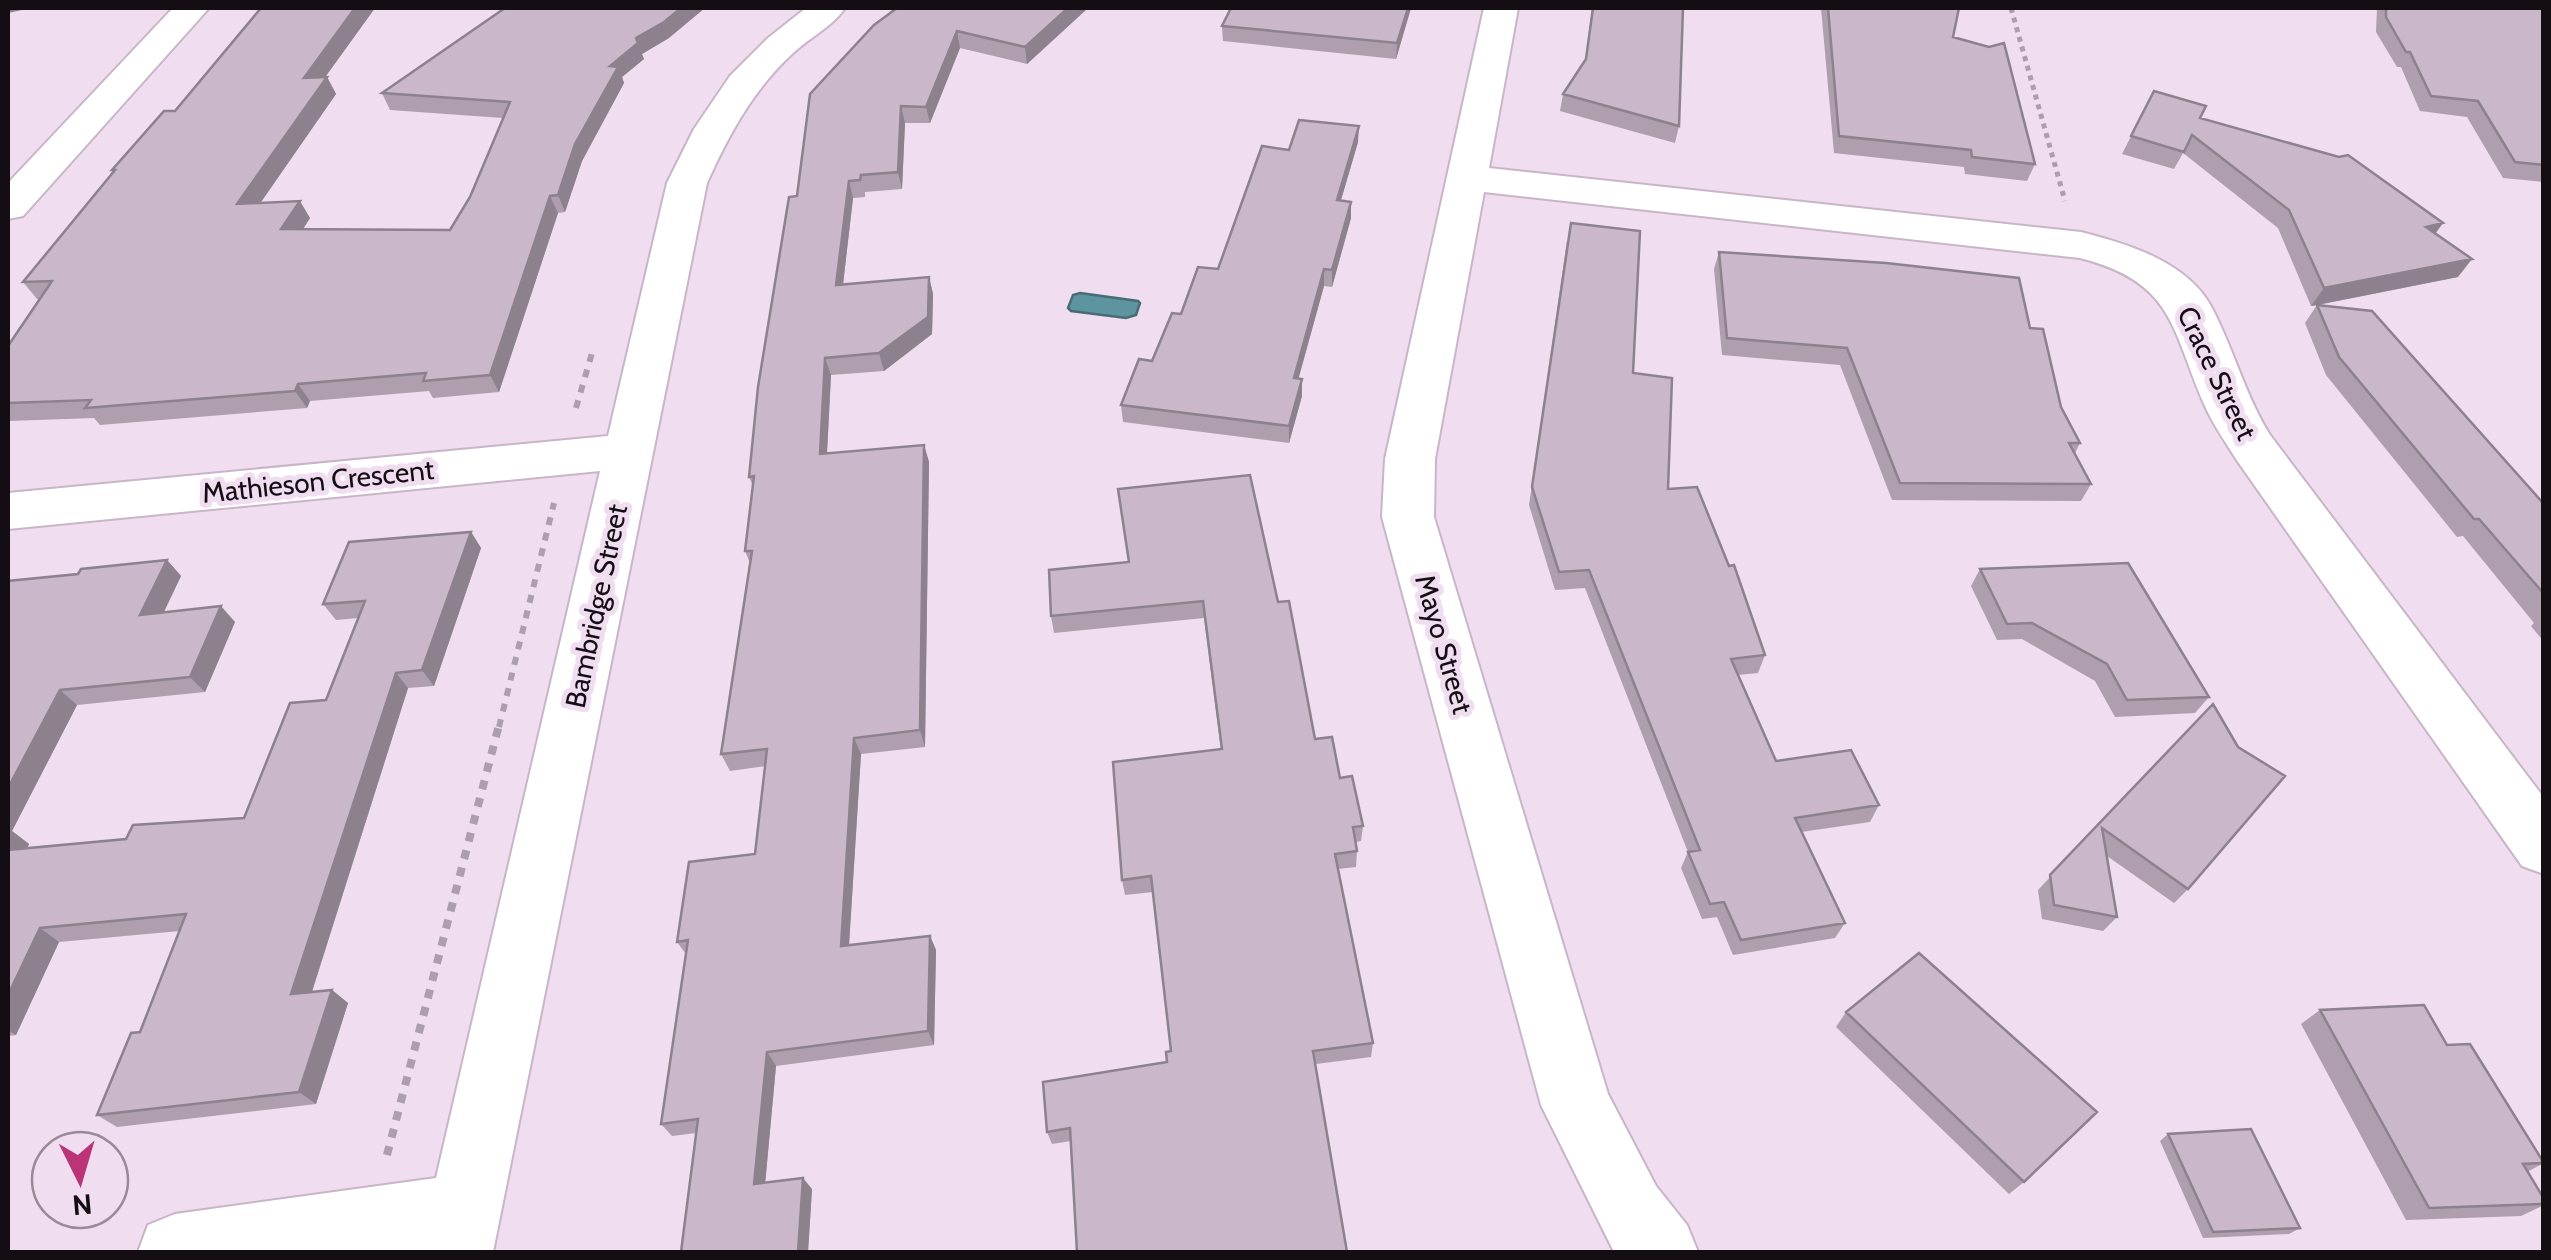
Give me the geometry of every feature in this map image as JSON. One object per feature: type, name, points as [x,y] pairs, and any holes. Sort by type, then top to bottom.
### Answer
[{"type":"street","points":[[8,208],[192,8]]},
{"type":"street","name":"Bambridge Street","points":[[460,1232],[687,183],[712,126],[748,76],[794,32],[828,8]]},
{"type":"street","name":"Mayo Street","points":[[1501,8],[1410,458],[1408,516],[1576,1105],[1630,1212],[1660,1252]]},
{"type":"street","name":"Crace Street","points":[[1467,178],[2077,245],[2112,253],[2158,276],[2190,308],[2230,408],[2253,448],[2544,847]]},
{"type":"street","name":"Mathieson Crescent","points":[[8,512],[629,452]]},
{"type":"street","points":[[175,1252],[460,1232]]},
{"type":"path","points":[[2010,8],[2077,245]]},
{"type":"water","points":[[1073,295],[1140,303],[1136,315],[1126,318],[1071,311],[1068,308]]},
{"type":"building","points":[[261,8],[355,8],[304,78],[327,77],[237,204],[300,201],[281,229],[450,230],[470,197],[510,102],[382,93],[505,8],[681,8],[636,38],[638,43],[610,66],[618,67],[575,144],[558,195],[550,196],[490,375],[423,381],[426,373],[298,384],[295,391],[85,408],[91,400],[8,403],[8,346],[52,281],[23,282],[112,170],[164,111],[175,111]]},
{"type":"building","points":[[897,8],[1068,8],[1025,47],[957,31],[926,107],[901,106],[898,172],[861,175],[860,180],[849,181],[836,285],[929,277],[928,317],[879,353],[825,358],[820,454],[924,445],[920,730],[854,738],[841,946],[930,936],[928,1031],[767,1052],[754,1184],[803,1178],[798,1252],[681,1252],[698,1119],[661,1124],[688,940],[677,942],[689,862],[755,854],[767,749],[721,754],[752,551],[745,551],[754,476],[749,477],[758,387],[789,197],[797,196],[810,94],[874,25]]},
{"type":"building","points":[[1231,8],[1408,8],[1397,43],[1222,26]]},
{"type":"building","points":[[1593,8],[1683,8],[1679,126],[1563,94],[1586,59]]},
{"type":"building","points":[[1828,8],[1959,8],[1953,37],[1989,47],[2004,43],[2035,164],[1972,157],[1971,150],[1839,136]]},
{"type":"building","points":[[2386,8],[2544,8],[2544,165],[2515,162],[2478,101],[2431,96],[2410,52],[2406,52],[2386,17]]},
{"type":"building","points":[[2154,91],[2206,106],[2200,118],[2339,157],[2348,155],[2443,223],[2426,227],[2472,259],[2324,288],[2289,210],[2192,135],[2184,152],[2131,136]]},
{"type":"building","points":[[1299,120],[1359,126],[1337,200],[1351,202],[1332,270],[1324,269],[1294,378],[1302,379],[1289,426],[1121,405],[1139,359],[1152,361],[1172,313],[1181,314],[1198,267],[1218,269],[1262,146],[1289,150]]},
{"type":"building","points":[[1571,223],[1640,231],[1633,373],[1672,378],[1668,489],[1697,487],[1729,566],[1734,565],[1765,655],[1731,659],[1776,761],[1851,750],[1879,805],[1795,818],[1845,923],[1741,940],[1724,902],[1710,904],[1688,852],[1700,850],[1589,570],[1559,572],[1532,487]]},
{"type":"building","points":[[1719,252],[1886,263],[2019,278],[2030,328],[2043,329],[2061,407],[2080,443],[2069,443],[2091,484],[1900,483],[1847,348],[1727,338]]},
{"type":"building","points":[[2317,305],[2372,311],[2544,504],[2544,594],[2479,519],[2474,519],[2339,357]]},
{"type":"building","points":[[1250,475],[1278,602],[1289,601],[1315,739],[1332,737],[1340,778],[1352,776],[1363,826],[1353,827],[1357,851],[1335,854],[1373,1043],[1313,1051],[1347,1252],[1077,1252],[1070,1128],[1047,1132],[1043,1082],[1167,1062],[1166,1052],[1171,1051],[1151,876],[1122,880],[1113,762],[1222,749],[1203,601],[1051,616],[1049,570],[1129,562],[1118,489]]},
{"type":"building","points":[[471,532],[422,670],[396,673],[291,994],[332,990],[299,1092],[97,1115],[131,1033],[140,1032],[186,914],[40,928],[8,995],[8,850],[126,839],[133,825],[244,818],[290,703],[326,700],[365,601],[323,604],[349,542]]},
{"type":"building","points":[[167,560],[140,615],[221,606],[190,677],[60,690],[8,788],[8,581]]},
{"type":"building","points":[[2128,563],[2209,697],[2127,700],[2107,664],[2032,623],[2007,624],[1980,569]]},
{"type":"building","points":[[2213,704],[2238,747],[2285,776],[2188,889],[2102,828],[2117,917],[2054,905],[2050,875]]},
{"type":"building","points":[[1919,953],[2097,1112],[2024,1182],[1846,1012]]},
{"type":"building","points":[[2424,1005],[2447,1045],[2470,1044],[2544,1163],[2523,1164],[2544,1204],[2429,1208],[2320,1010]]},
{"type":"building","points":[[2251,1129],[2300,1228],[2213,1232],[2168,1134]]}]
